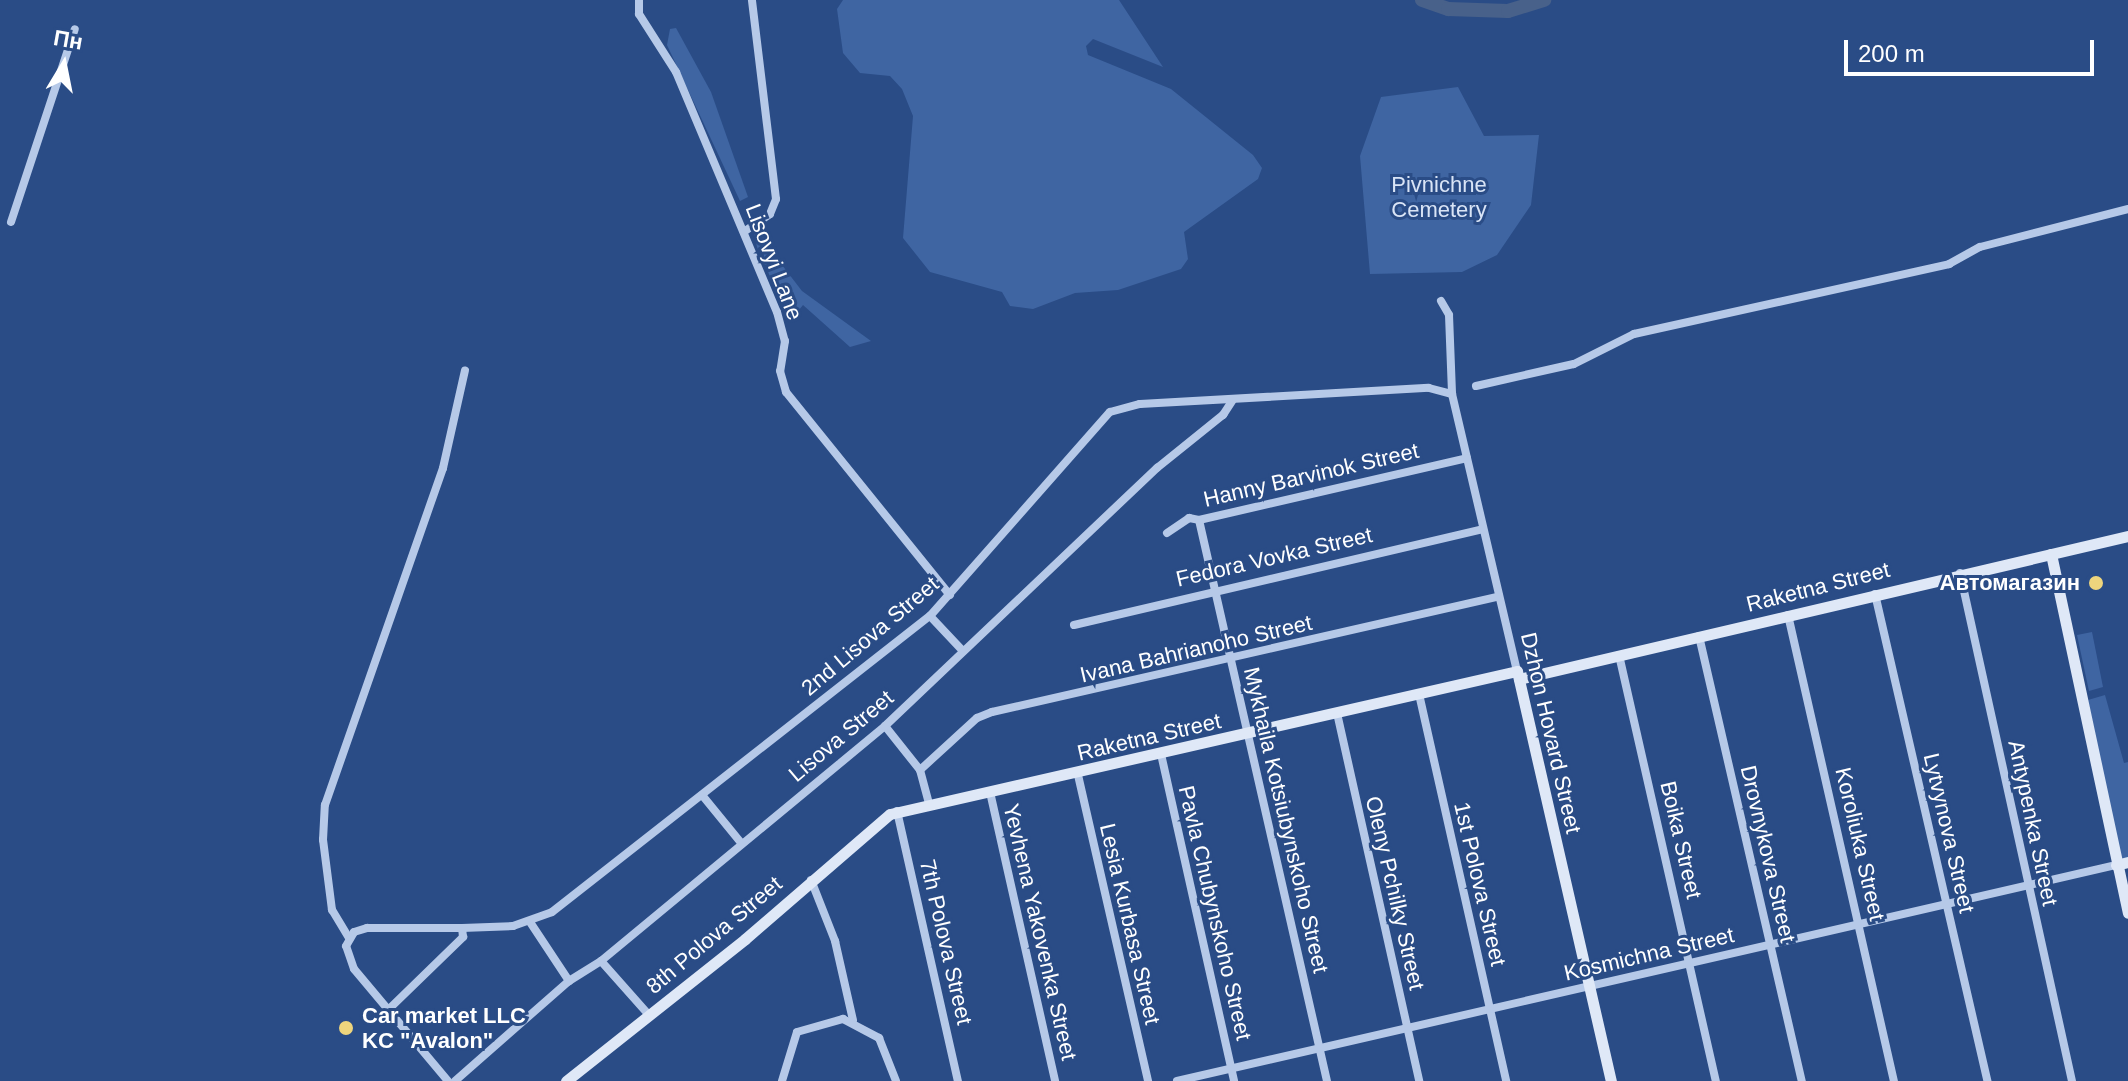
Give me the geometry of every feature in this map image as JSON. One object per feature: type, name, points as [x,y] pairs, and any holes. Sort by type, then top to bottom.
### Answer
[{"type":"street","name":"Lisovyi Lane","points":[[639,0],[639,14],[676,72],[745,231],[781,324],[780,371],[786,392],[950,595]]},
{"type":"street","points":[[745,231],[770,214],[776,199],[752,0]]},
{"type":"street","points":[[11,222],[75,29]]},
{"type":"street","points":[[1476,386],[1574,364],[1634,334],[1949,264],[1980,247],[2128,209]]},
{"type":"street","name":"Dzhon Hovard Street","points":[[1441,301],[1449,315],[1452,394],[1611,1081]]},
{"type":"street","points":[[448,1081],[351,963],[349,938],[332,910],[323,840],[325,805],[443,468],[465,370]]},
{"type":"street","name":"2nd Lisova Street","points":[[349,938],[367,928],[462,928],[530,922],[552,912],[930,616],[1110,412],[1140,404],[1429,388],[1452,394]]},
{"type":"street","name":"Lisova Street","points":[[455,1081],[569,981],[601,961],[885,726],[1157,468],[1228,411],[1232,401]]},
{"type":"street","name":"Hanny Barvinok Street","points":[[1167,533],[1186,519],[1199,520],[1467,458]]},
{"type":"street","name":"Mykhaila Kotsiubynskoho Street","points":[[1199,520],[1327,1081]]},
{"type":"street","name":"Fedora Vovka Street","points":[[1074,625],[1215,589],[1483,529]]},
{"type":"street","name":"Raketna Street","points":[[811,880],[897,811],[1078,775],[1419,694],[1619,655],[2128,536]]},
{"type":"street","points":[[2051,554],[2122,864],[2128,913]]},
{"type":"street","name":"Antypenka Street","points":[[1960,573],[2072,1081]]},
{"type":"street","name":"Lytvynova Street","points":[[1875,594],[1987,1081]]},
{"type":"street","name":"Ivana Bahrianoho Street","points":[[920,770],[983,715],[1497,597]]},
{"type":"street","name":"Koroliuka Street","points":[[1788,615],[1894,1081]]},
{"type":"street","points":[[930,616],[963,651]]},
{"type":"street","name":"Drovnykova Street","points":[[1699,636],[1802,1081]]},
{"type":"street","name":"Boika Street","points":[[1619,655],[1716,1081]]},
{"type":"street","name":"1st Polova Street","points":[[1419,694],[1506,1081]]},
{"type":"street","name":"Oleny Pchilky Street","points":[[1337,713],[1419,1081]]},
{"type":"street","points":[[885,726],[920,770],[929,804]]},
{"type":"street","name":"Pavla Chubynskoho Street","points":[[1161,754],[1234,1081]]},
{"type":"street","name":"Lesia Kurbasa Street","points":[[1078,775],[1148,1081]]},
{"type":"street","name":"Yevhena Yakovenka Street","points":[[990,792],[1055,1081]]},
{"type":"street","points":[[702,795],[742,844]]},
{"type":"street","name":"7th Polova Street","points":[[897,811],[958,1081]]},
{"type":"street","name":"Kosmichna Street","points":[[1177,1081],[1691,966],[2122,864]]},
{"type":"street","name":"8th Polova Street","points":[[566,1081],[811,880],[835,941],[853,1020]]},
{"type":"street","points":[[530,922],[569,981]]},
{"type":"street","points":[[388,1010],[463,937],[462,928]]},
{"type":"street","points":[[601,961],[649,1015]]},
{"type":"street","points":[[782,1081],[797,1032],[812,1024],[853,1020],[879,1038],[896,1081]]},
{"type":"green space","points":[[843,0],[1119,0],[1163,67],[1093,39],[1086,46],[1088,55],[1171,89],[1253,155],[1262,168],[1258,179],[1184,232],[1188,259],[1181,269],[1118,290],[1075,293],[1033,309],[1010,306],[1002,292],[930,272],[903,238],[913,116],[902,89],[890,76],[860,73],[843,53],[837,9]]},
{"type":"green space","points":[[676,28],[711,92],[748,197],[740,201],[667,45],[670,29]]},
{"type":"green space","name":"Pivnichne Cemetery","points":[[1458,87],[1484,136],[1539,135],[1531,205],[1497,255],[1462,272],[1370,274],[1360,156],[1381,97]]},
{"type":"green space","points":[[763,225],[772,252],[802,291],[871,341],[850,347],[803,305],[794,316],[787,315],[757,247],[754,234]]},
{"type":"green space","points":[[2092,632],[2103,687],[2089,691],[2077,635]]},
{"type":"green space","points":[[2105,695],[2124,763],[2128,762],[2128,858],[2121,860],[2088,700]]},
{"type":"waterway","points":[[1422,0],[1448,9],[1508,11],[1544,0]]},
{"type":"place","name":"Автомагазин","points":[[2096,583]]},
{"type":"place","name":"Car market LLC KC \"Avalon\"","points":[[346,1028]]}]
